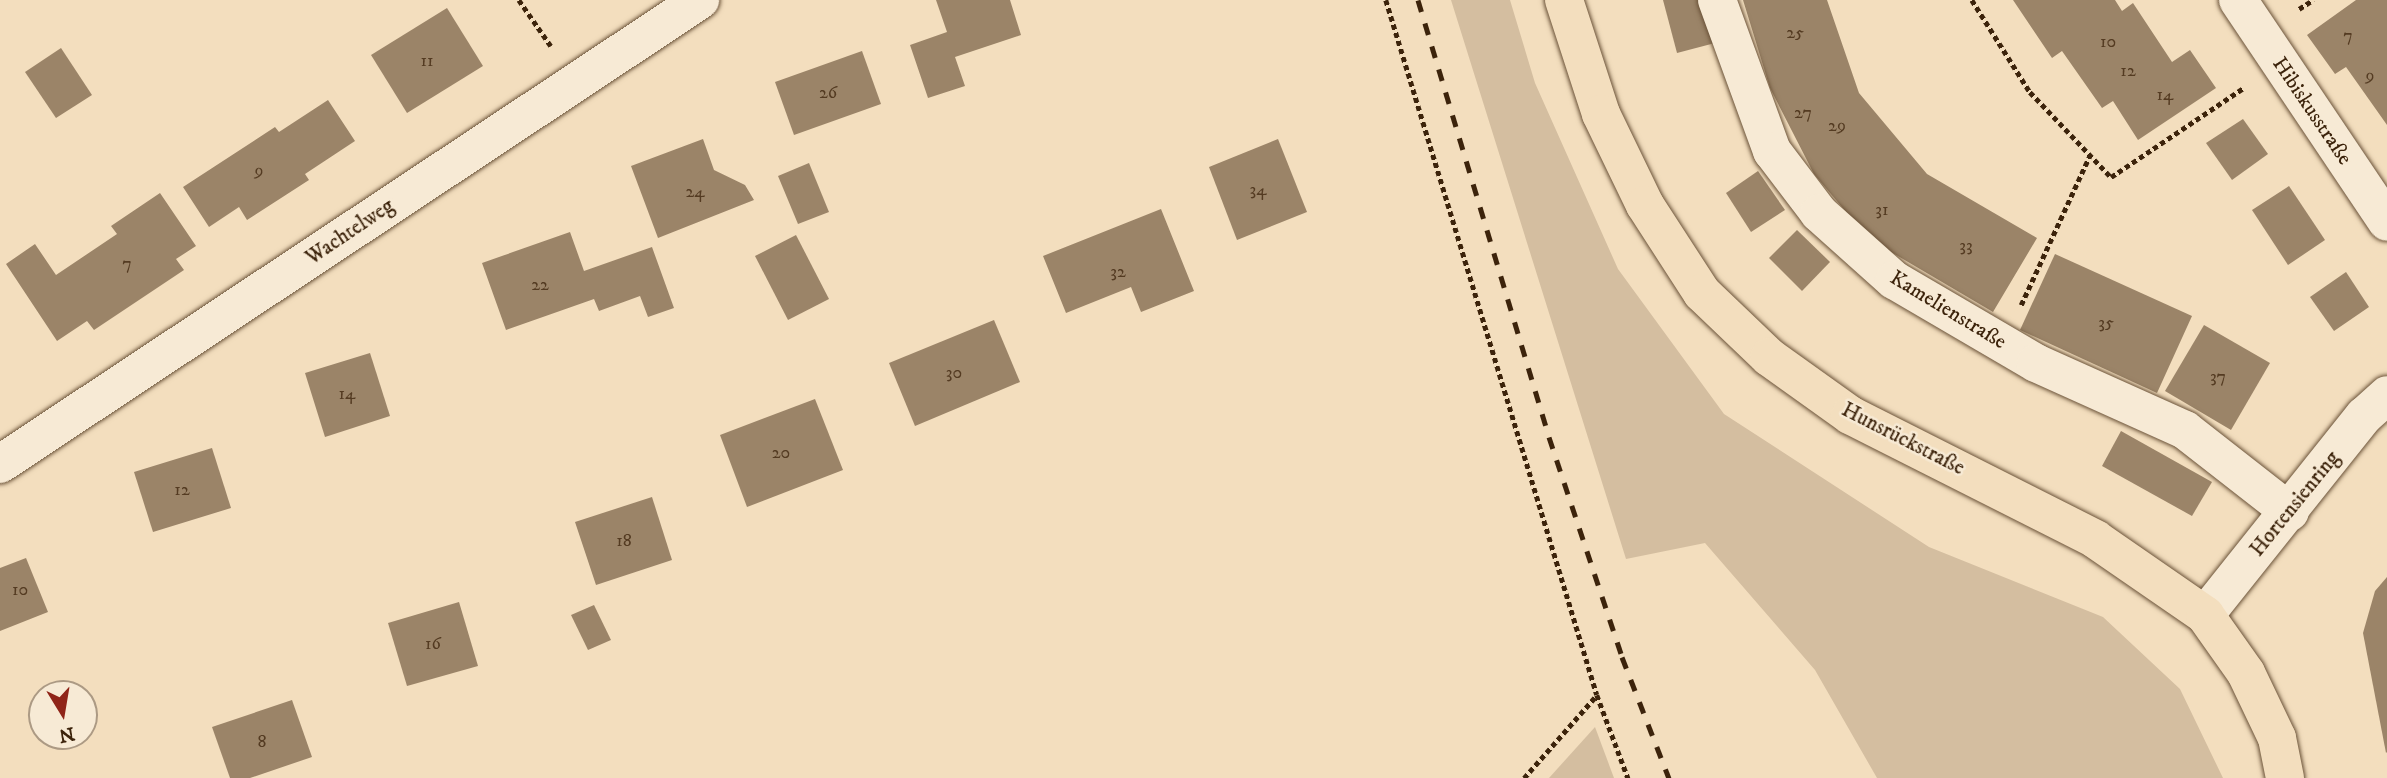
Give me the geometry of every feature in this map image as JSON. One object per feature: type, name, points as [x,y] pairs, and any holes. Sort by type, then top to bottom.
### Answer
[{"type":"main road","name":"Hunsrückstraße","points":[[1564,0],[1601,114],[1645,205],[1711,302],[1769,357],[1850,415],[2095,539],[2205,615],[2246,673],[2277,738],[2285,778]]},
{"type":"street","name":"Wachtelweg","points":[[0,464],[700,0]]},
{"type":"street","name":"Kamelienstraße","points":[[1717,0],[1773,151],[1819,212],[1894,280],[2036,363],[2185,430],[2290,512]]},
{"type":"street","name":"Hibiskusstraße","points":[[2238,0],[2387,222]]},
{"type":"street","name":"Hortensienring","points":[[2205,615],[2290,512],[2364,416],[2387,394]]},
{"type":"path","points":[[519,0],[574,82]]},
{"type":"path","points":[[1386,0],[1597,695],[1628,778]]},
{"type":"path","points":[[1972,0],[2030,92],[2112,177],[2280,64]]},
{"type":"path","points":[[2003,344],[2090,155]]},
{"type":"path","points":[[1524,778],[1597,695]]},
{"type":"shaded area","points":[[1451,0],[1510,0],[1535,83],[1618,269],[1724,414],[1929,547],[2103,617],[2180,689],[2223,778],[1877,778],[1815,670],[1705,543],[1626,559]]},
{"type":"shaded area","points":[[1595,727],[1614,778],[1549,778]]},
{"type":"building","points":[[936,0],[1010,0],[1021,35],[955,57],[965,86],[928,98],[910,45],[947,32]]},
{"type":"building","points":[[1663,0],[1704,0],[1715,43],[1677,53]]},
{"type":"building","points":[[1743,0],[1827,0],[1859,93],[1927,174],[2037,238],[1993,312],[1869,239],[1814,174],[1770,88]]},
{"type":"building","points":[[2013,0],[2115,0],[2122,11],[2133,3],[2172,62],[2190,50],[2216,88],[2138,140],[2113,101],[2102,108],[2062,51],[2052,58]]},
{"type":"building","points":[[2356,0],[2387,0],[2387,125],[2346,67],[2335,74],[2307,35]]},
{"type":"building","points":[[447,8],[483,66],[407,113],[371,55]]},
{"type":"building","points":[[61,48],[92,95],[56,118],[25,72]]},
{"type":"building","points":[[862,51],[881,104],[794,135],[775,82]]},
{"type":"building","points":[[328,100],[355,141],[305,174],[309,180],[247,220],[239,207],[209,227],[183,187],[275,127],[279,132]]},
{"type":"building","points":[[2243,119],[2268,154],[2232,180],[2206,143]]},
{"type":"building","points":[[703,139],[714,170],[745,185],[754,200],[658,238],[631,166]]},
{"type":"building","points":[[1278,139],[1307,212],[1237,240],[1209,167]]},
{"type":"building","points":[[809,163],[829,212],[798,224],[778,176]]},
{"type":"building","points":[[1758,171],[1785,210],[1751,232],[1726,193]]},
{"type":"building","points":[[2289,186],[2325,240],[2288,265],[2252,210]]},
{"type":"building","points":[[160,193],[196,246],[176,259],[184,270],[94,330],[87,321],[57,341],[6,264],[35,244],[56,275],[117,234],[111,226]]},
{"type":"building","points":[[1161,209],[1194,291],[1141,312],[1131,287],[1066,313],[1043,256]]},
{"type":"building","points":[[1797,230],[1830,262],[1802,291],[1769,258]]},
{"type":"building","points":[[570,232],[584,271],[652,247],[674,308],[648,317],[640,296],[599,311],[594,299],[506,330],[482,263]]},
{"type":"building","points":[[796,235],[829,299],[788,320],[755,256]]},
{"type":"building","points":[[2055,254],[2192,316],[2157,393],[2020,330]]},
{"type":"building","points":[[2346,272],[2369,307],[2334,331],[2310,297]]},
{"type":"building","points":[[994,320],[1020,382],[915,426],[889,363]]},
{"type":"building","points":[[2204,325],[2270,363],[2231,430],[2165,391]]},
{"type":"building","points":[[370,353],[390,416],[325,437],[305,373]]},
{"type":"building","points":[[815,399],[843,470],[747,507],[720,435]]},
{"type":"building","points":[[2121,431],[2212,482],[2192,516],[2102,466]]},
{"type":"building","points":[[212,448],[231,508],[153,532],[134,472]]},
{"type":"building","points":[[652,497],[672,560],[596,585],[575,522]]},
{"type":"building","points":[[26,558],[48,612],[0,631],[0,568]]},
{"type":"building","points":[[2387,577],[2386,753],[2363,633],[2375,591]]},
{"type":"building","points":[[459,602],[478,666],[407,686],[388,623]]},
{"type":"building","points":[[594,605],[611,640],[588,650],[571,615]]},
{"type":"building","points":[[292,700],[312,757],[250,778],[230,778],[212,727]]},
{"type":"railway","points":[[1418,0],[1549,437],[1622,657],[1669,778]]}]
